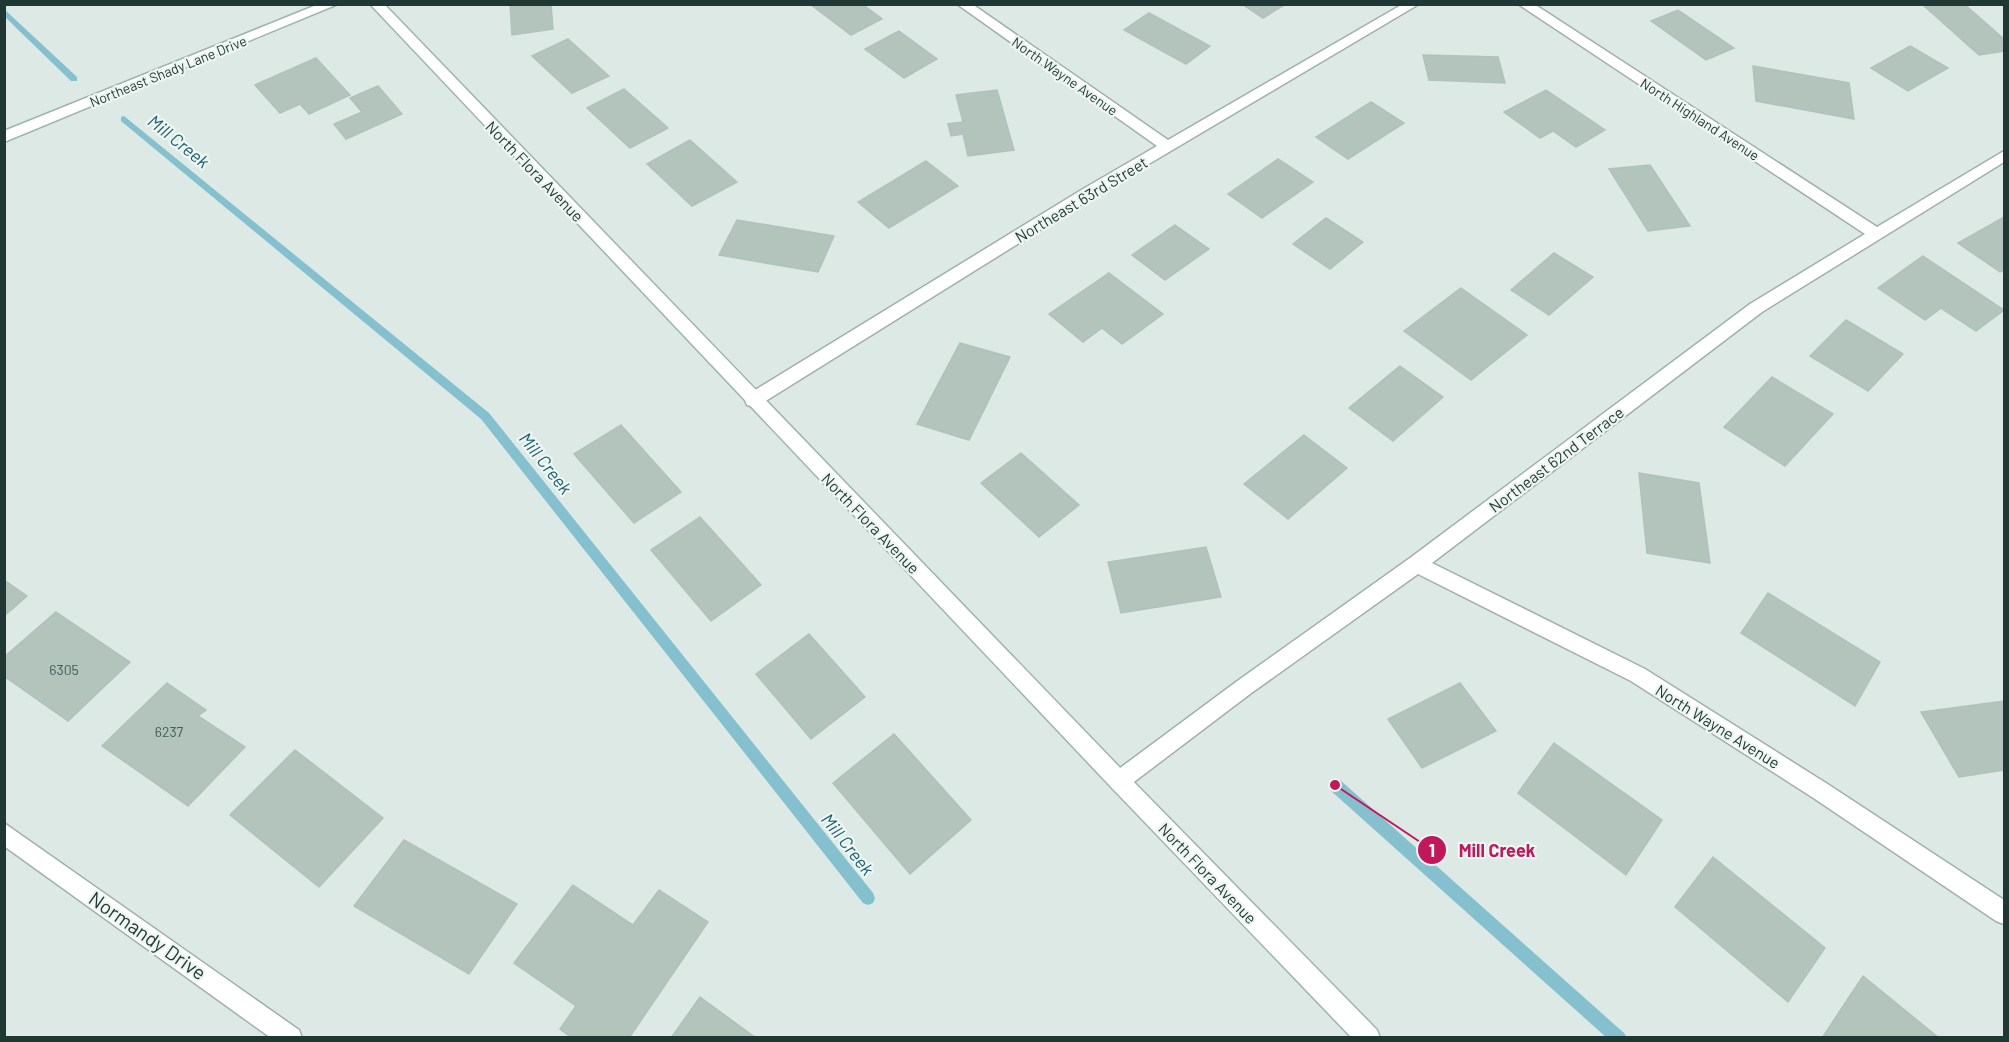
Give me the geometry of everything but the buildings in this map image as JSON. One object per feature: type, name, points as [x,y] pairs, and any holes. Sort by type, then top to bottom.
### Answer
[{"type":"street","name":"Northeast Shady Lane Drive","points":[[4,136],[332,4]]},
{"type":"street","name":"North Flora Avenue","points":[[376,4],[753,400],[1369,1038]]},
{"type":"street","name":"North Wayne Avenue","points":[[963,4],[1168,147]]},
{"type":"street","name":"Northeast 63rd Street","points":[[753,400],[1088,193],[1413,4]]},
{"type":"street","name":"North Highland Avenue","points":[[1524,4],[1876,234]]},
{"type":"street","name":"Northeast 62nd Terrace","points":[[1119,781],[1243,688],[1418,564],[1756,308],[2004,156]]},
{"type":"street","name":"North Wayne Avenue","points":[[1418,564],[1638,675],[1822,792],[2004,913]]},
{"type":"street","name":"Normandy Drive","points":[[4,833],[291,1038]]},
{"type":"waterway","name":"Mill Creek","points":[[4,11],[74,79]]},
{"type":"waterway","name":"Mill Creek","points":[[124,119],[485,416],[868,898]]},
{"type":"waterway","name":"Mill Creek","points":[[1335,785],[1619,1038]]},
{"type":"place","name":"Mill Creek","points":[[1335,785]]}]
